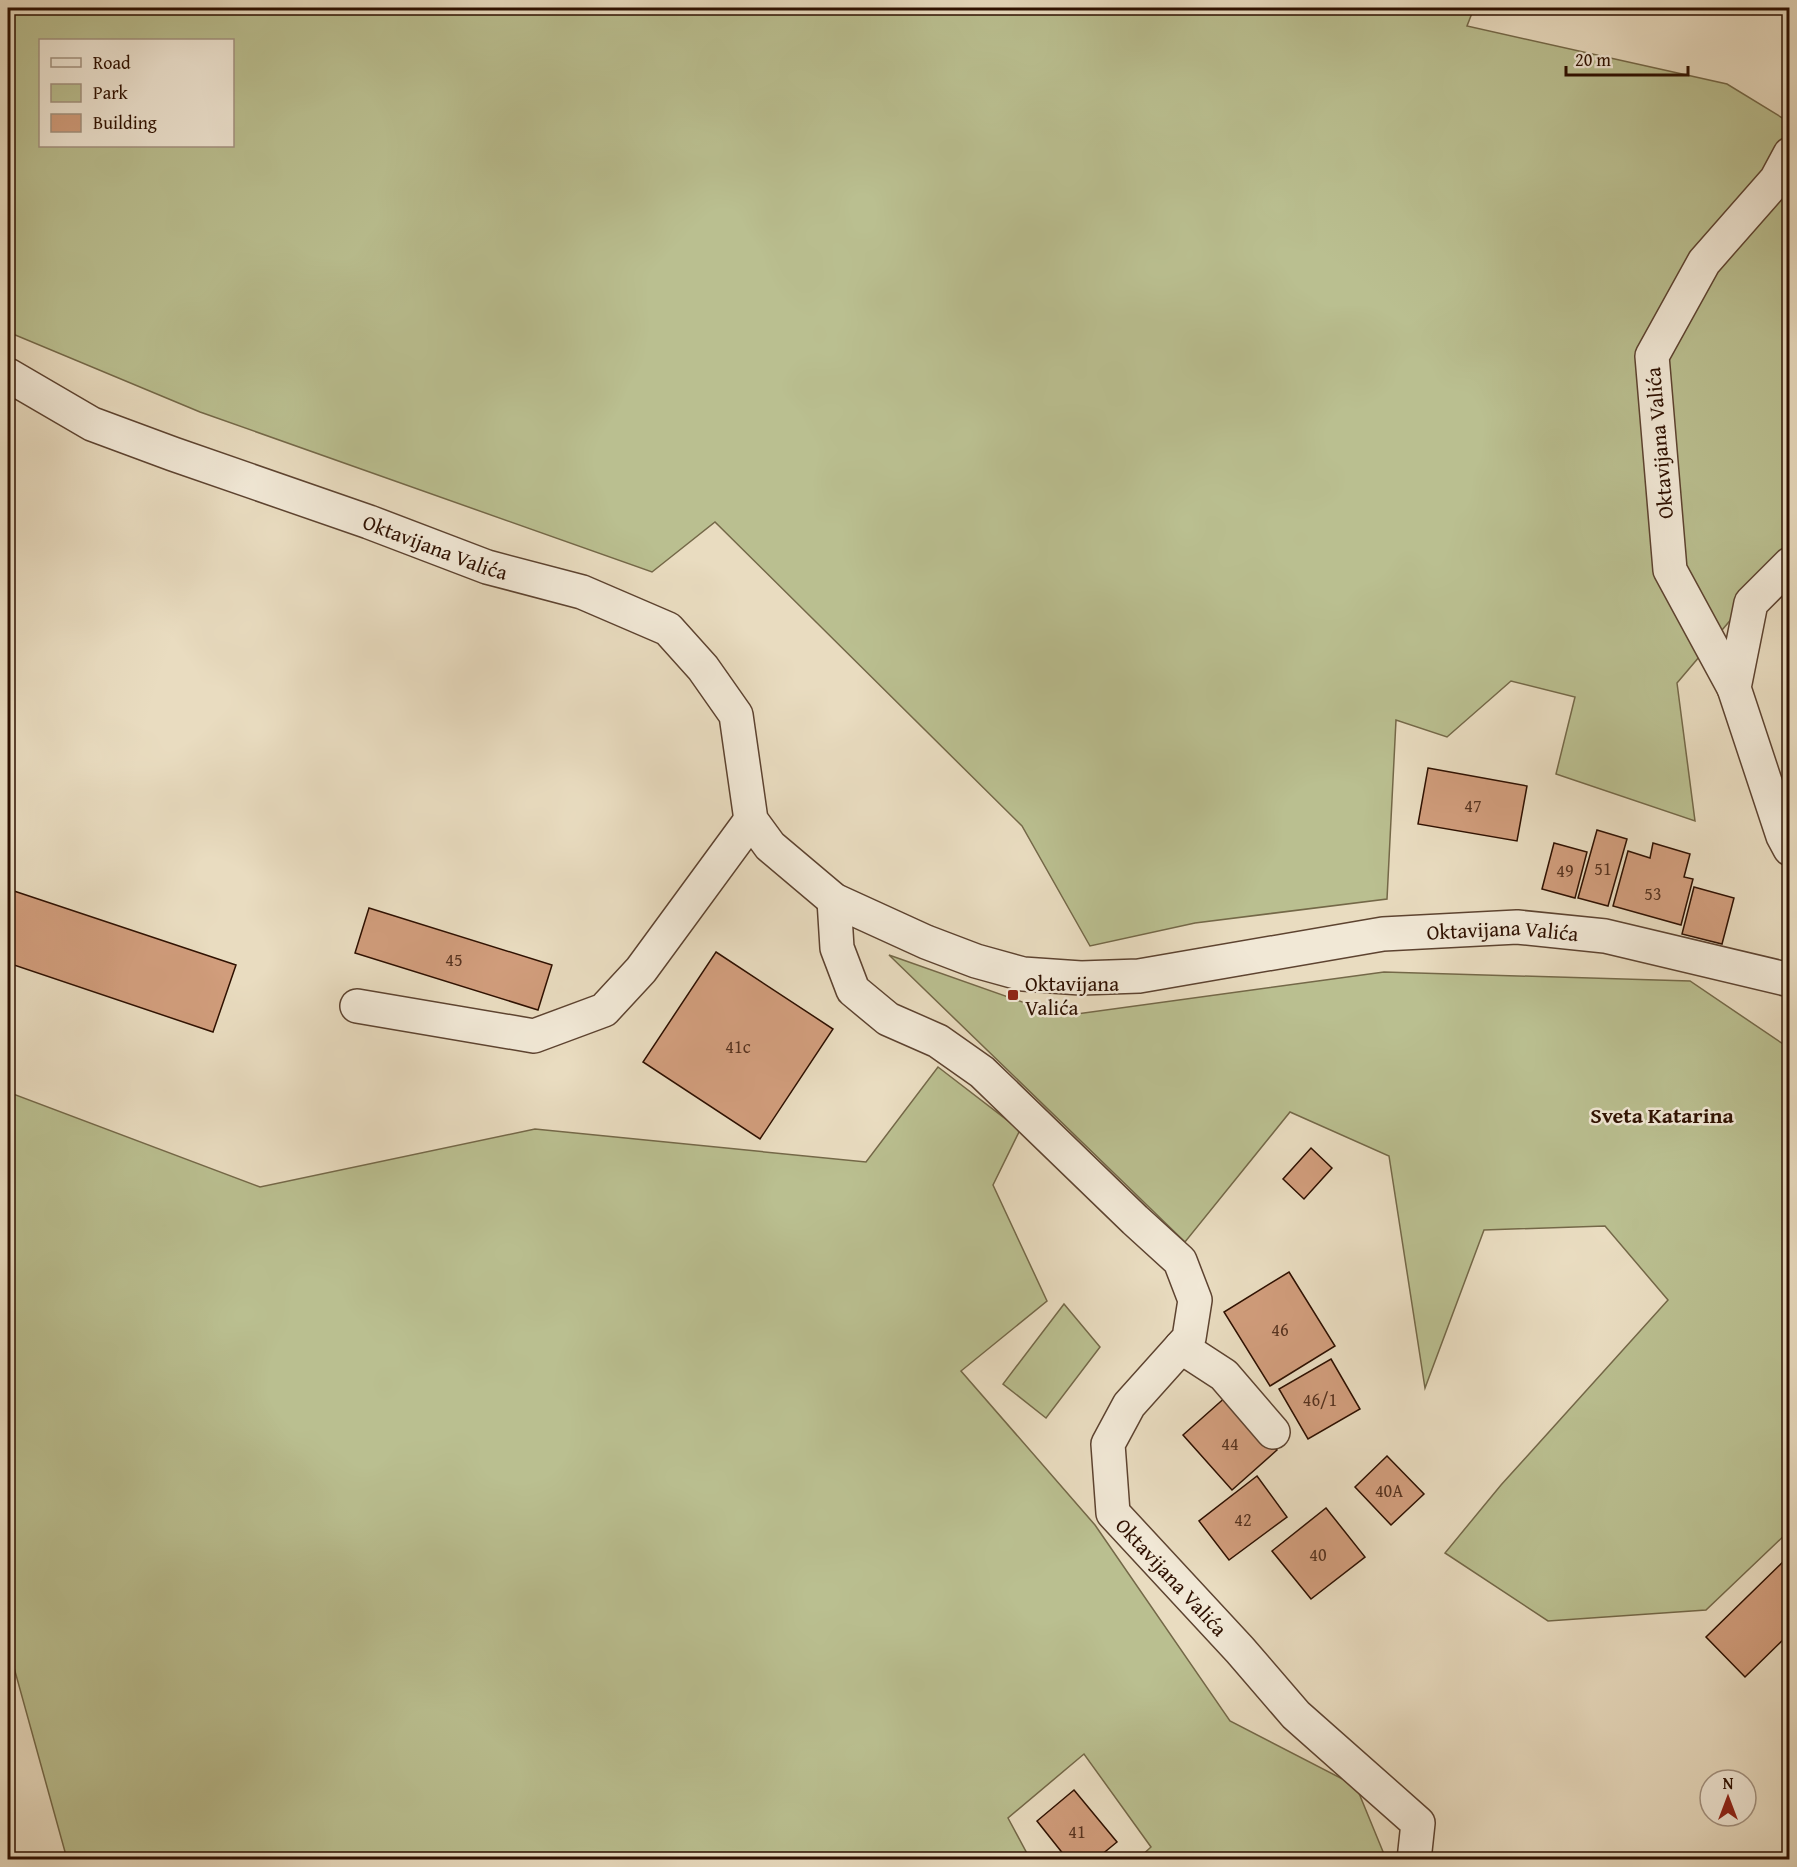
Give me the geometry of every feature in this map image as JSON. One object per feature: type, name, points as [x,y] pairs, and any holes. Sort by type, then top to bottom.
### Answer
[{"type":"street","name":"Oktavijana Valića","points":[[1790,154],[1776,180],[1704,262],[1652,356],[1670,570],[1734,688],[1783,836],[1790,849]]},
{"type":"street","name":"Oktavijana Valića","points":[[8,375],[102,428],[369,522],[487,567],[582,592],[668,629],[703,668],[736,715],[751,820],[770,846],[834,900],[926,942],[976,961],[1023,974],[1081,978],[1138,976],[1383,934],[1517,927],[1605,936],[1790,980]]},
{"type":"street","name":"Oktavijana Valića","points":[[1734,688],[1751,603],[1790,564]]},
{"type":"street","points":[[357,1005],[534,1036],[604,1010],[641,970],[751,820]]},
{"type":"street","name":"Oktavijana Valića","points":[[834,900],[837,948],[853,990],[888,1019],[938,1041],[982,1072],[1180,1261],[1194,1300],[1189,1338],[1129,1405],[1108,1444],[1113,1513],[1240,1650],[1296,1715],[1418,1823],[1414,1860]]},
{"type":"street","points":[[1181,1347],[1224,1375],[1272,1432]]},
{"type":"green space","points":[[8,8],[1474,8],[1467,26],[1727,84],[1789,122],[1790,550],[1677,683],[1695,821],[1556,774],[1575,697],[1511,681],[1447,737],[1396,720],[1387,899],[1195,923],[1090,946],[1022,826],[715,522],[652,572],[200,412],[8,332]]},
{"type":"green space","points":[[889,955],[1062,1016],[1384,972],[1690,981],[1789,1048],[1789,1531],[1706,1610],[1548,1621],[1445,1553],[1501,1485],[1668,1300],[1605,1226],[1484,1230],[1425,1388],[1389,1156],[1290,1112],[1185,1242]]},
{"type":"green space","points":[[938,1067],[1020,1130],[993,1185],[1047,1301],[961,1371],[1095,1525],[1230,1721],[1356,1786],[1386,1859],[1138,1859],[1151,1847],[1084,1754],[1008,1818],[1030,1859],[67,1859],[8,1646],[8,1092],[260,1187],[535,1129],[866,1162]]},
{"type":"green space","points":[[1064,1304],[1100,1347],[1046,1418],[1003,1384]]},
{"type":"building","points":[[1428,768],[1527,786],[1517,841],[1418,824]]},
{"type":"building","points":[[1597,830],[1627,839],[1608,906],[1578,898]]},
{"type":"building","points":[[1554,843],[1587,852],[1575,898],[1542,889]]},
{"type":"building","points":[[1653,843],[1690,854],[1684,877],[1693,879],[1681,925],[1613,906],[1628,851],[1650,858]]},
{"type":"building","points":[[1694,887],[1734,898],[1722,944],[1682,934]]},
{"type":"building","points":[[8,889],[236,965],[213,1032],[8,963]]},
{"type":"building","points":[[369,908],[552,965],[538,1010],[355,953]]},
{"type":"building","points":[[716,952],[833,1029],[760,1139],[643,1062]]},
{"type":"building","points":[[1311,1148],[1332,1168],[1304,1199],[1283,1179]]},
{"type":"building","points":[[1289,1272],[1335,1346],[1270,1386],[1224,1312]]},
{"type":"building","points":[[1331,1359],[1360,1409],[1308,1439],[1279,1389]]},
{"type":"building","points":[[1228,1395],[1277,1450],[1232,1490],[1183,1435]]},
{"type":"building","points":[[1387,1456],[1424,1494],[1391,1525],[1355,1487]]},
{"type":"building","points":[[1257,1476],[1287,1517],[1229,1560],[1199,1521]]},
{"type":"building","points":[[1326,1508],[1365,1557],[1311,1599],[1272,1551]]},
{"type":"building","points":[[1790,1555],[1790,1633],[1745,1677],[1706,1637]]},
{"type":"building","points":[[1074,1790],[1117,1842],[1095,1860],[1068,1860],[1037,1821]]},
{"type":"place","name":"Oktavijana Valića","points":[[1013,995]]},
{"type":"district","name":"Sveta Katarina","points":[[1662,1115]]}]
